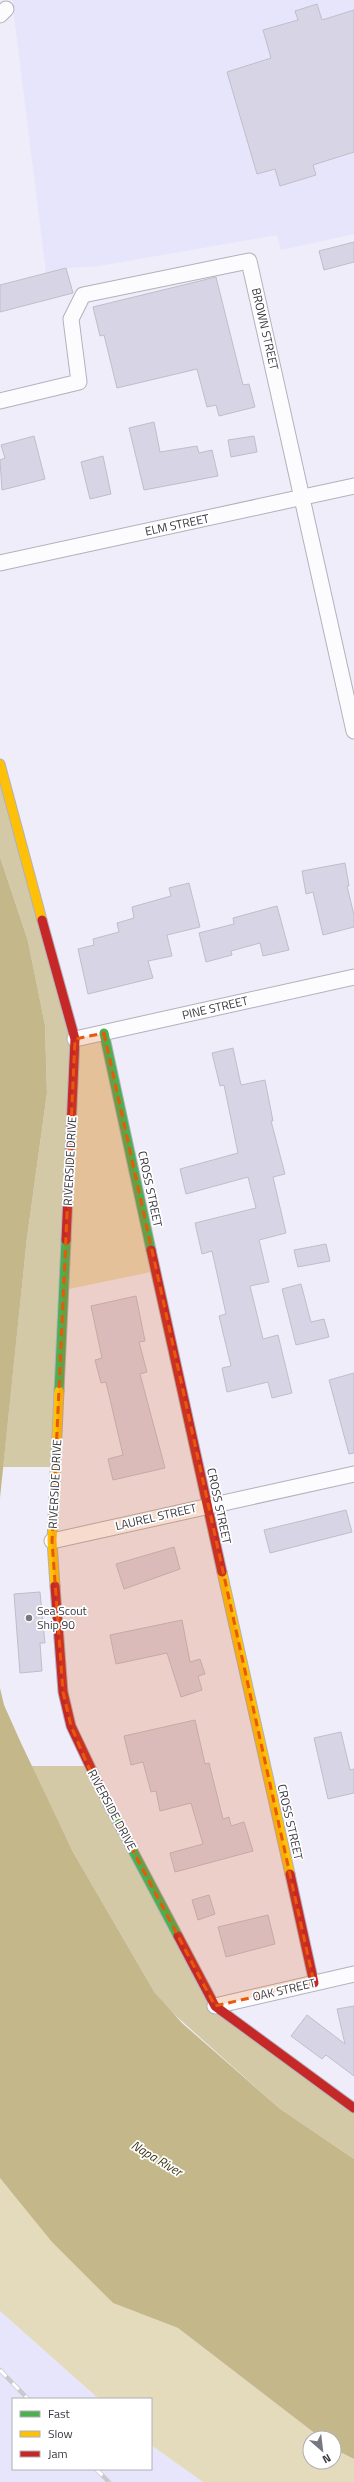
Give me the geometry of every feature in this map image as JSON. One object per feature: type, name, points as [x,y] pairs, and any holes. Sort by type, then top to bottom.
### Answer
[{"type":"street","name":"BROWN STREET","points":[[0,401],[79,382],[71,319],[83,295],[249,261],[304,498],[354,731]]},
{"type":"street","name":"ELM STREET","points":[[0,563],[354,486]]},
{"type":"street","name":"RIVERSIDE DRIVE","points":[[0,764],[75,1039],[52,1541],[63,1692],[71,1726],[88,1766],[215,2006],[354,2108]]},
{"type":"street","name":"PINE STREET","points":[[75,1039],[354,977]]},
{"type":"street","name":"CROSS STREET","points":[[104,1033],[207,1506],[314,1983]]},
{"type":"street","name":"LAUREL STREET","points":[[52,1541],[354,1474]]},
{"type":"street","name":"OAK STREET","points":[[215,2006],[354,1974]]},
{"type":"highlighted area","points":[[104,1033],[314,1983],[215,2006],[88,1766],[71,1726],[63,1692],[52,1541],[75,1039]]},
{"type":"shaded area","points":[[12,0],[354,0],[354,234],[281,250],[277,235],[99,266],[66,268],[46,273]]},
{"type":"shaded area","points":[[0,764],[75,1039],[56,1467],[3,1467],[27,1238],[47,1093],[45,1025],[28,941],[0,857]]},
{"type":"shaded area","points":[[104,1033],[156,1271],[64,1290],[75,1039]]},
{"type":"shaded area","points":[[31,1766],[88,1766],[215,2006],[354,2108],[354,2159],[279,2108],[166,2007],[155,1993],[73,1852]]},
{"type":"shaded area","points":[[0,2178],[113,2303],[178,2328],[311,2430],[302,2430],[302,2470],[342,2470],[342,2453],[354,2459],[354,2482],[203,2482],[152,2446],[152,2398],[98,2398],[0,2311]]},
{"type":"shaded area","points":[[0,2311],[98,2398],[12,2398],[12,2470],[152,2470],[152,2446],[203,2482],[0,2482]]},
{"type":"water","points":[[0,857],[28,941],[45,1025],[47,1093],[27,1238],[0,1498]]},
{"type":"water","name":"Napa River","points":[[0,1688],[4,1705],[73,1852],[155,1993],[182,2023],[279,2108],[354,2159],[354,2459],[342,2453],[342,2430],[311,2430],[178,2328],[113,2303],[52,2242],[0,2178]]},
{"type":"building","points":[[317,4],[322,20],[354,10],[354,152],[313,165],[316,175],[280,186],[275,169],[257,174],[227,72],[271,58],[263,30],[298,20],[295,11]]},
{"type":"building","points":[[354,242],[354,262],[324,270],[319,251]]},
{"type":"building","points":[[66,268],[73,293],[0,312],[0,285]]},
{"type":"building","points":[[216,277],[243,385],[249,384],[255,407],[219,416],[216,405],[207,407],[197,369],[117,388],[104,335],[100,336],[93,307]]},
{"type":"building","points":[[154,422],[160,452],[197,446],[199,453],[212,450],[218,476],[144,490],[129,428]]},
{"type":"building","points":[[34,436],[45,479],[2,490],[0,460],[5,458],[1,445]]},
{"type":"building","points":[[254,436],[257,452],[231,457],[228,440]]},
{"type":"building","points":[[103,456],[111,494],[90,499],[81,462]]},
{"type":"building","points":[[345,863],[349,886],[347,886],[354,915],[354,927],[323,935],[313,892],[306,894],[302,871]]},
{"type":"building","points":[[189,883],[200,927],[167,935],[172,956],[148,961],[153,978],[88,994],[78,949],[94,945],[93,939],[119,932],[117,923],[134,918],[132,907],[171,896],[169,888]]},
{"type":"building","points":[[277,906],[289,950],[263,956],[260,943],[231,951],[232,955],[206,962],[199,933],[234,924],[233,918]]},
{"type":"building","points":[[233,1048],[241,1085],[265,1080],[273,1121],[271,1121],[285,1174],[273,1177],[286,1233],[259,1240],[269,1282],[250,1286],[263,1339],[278,1335],[292,1393],[272,1398],[268,1382],[227,1392],[222,1368],[231,1366],[219,1316],[226,1314],[212,1251],[202,1254],[195,1223],[256,1208],[248,1177],[186,1194],[180,1169],[238,1153],[224,1085],[220,1086],[212,1053]]},
{"type":"building","points":[[326,1244],[330,1261],[298,1267],[294,1250]]},
{"type":"building","points":[[301,1284],[311,1322],[324,1319],[329,1337],[296,1345],[282,1289]]},
{"type":"building","points":[[136,1296],[145,1341],[139,1342],[147,1372],[140,1374],[165,1468],[113,1480],[108,1459],[123,1455],[106,1382],[101,1383],[95,1360],[102,1358],[91,1306]]},
{"type":"building","points":[[354,1373],[354,1453],[349,1454],[329,1380]]},
{"type":"building","points":[[346,1510],[352,1532],[270,1553],[264,1530]]},
{"type":"building","points":[[174,1547],[180,1569],[124,1589],[116,1564]]},
{"type":"building","name":"Sea Scout Ship 90","points":[[40,1592],[45,1643],[40,1643],[42,1671],[20,1673],[14,1594]]},
{"type":"building","points":[[182,1620],[190,1662],[200,1659],[205,1674],[198,1676],[202,1690],[181,1697],[167,1653],[116,1664],[110,1635]]},
{"type":"building","points":[[195,1720],[205,1764],[209,1763],[223,1819],[229,1817],[231,1826],[244,1822],[253,1851],[175,1872],[170,1853],[203,1844],[191,1803],[160,1811],[156,1791],[151,1792],[143,1762],[131,1765],[124,1736]]},
{"type":"building","points":[[341,1732],[350,1770],[354,1769],[354,1793],[328,1799],[314,1738]]},
{"type":"building","points":[[209,1895],[215,1914],[198,1920],[192,1900]]},
{"type":"building","points":[[268,1915],[275,1944],[226,1957],[218,1927]]},
{"type":"building","points":[[354,2006],[354,2076],[326,2055],[322,2059],[291,2036],[307,2015],[345,2044],[337,2009]]},
{"type":"railway","points":[[0,2370],[27,2398]]},
{"type":"railway","points":[[97,2470],[109,2482]]},
{"type":"traffic: fast","points":[[104,1033],[151,1250]]},
{"type":"traffic: fast","points":[[59,1391],[66,1240]]},
{"type":"traffic: fast","points":[[105,1798],[178,1936]]},
{"type":"traffic: slow","points":[[0,764],[42,920]]},
{"type":"traffic: slow","points":[[55,1586],[52,1541],[59,1391]]},
{"type":"traffic: slow","points":[[222,1572],[290,1874]]},
{"type":"traffic: jam","points":[[42,920],[75,1039],[66,1240]]},
{"type":"traffic: jam","points":[[151,1250],[222,1572]]},
{"type":"traffic: jam","points":[[55,1586],[63,1692],[71,1726],[105,1798]]},
{"type":"traffic: jam","points":[[290,1874],[314,1983]]},
{"type":"traffic: jam","points":[[178,1936],[215,2006],[354,2108]]},
{"type":"place","name":"Sea Scout Ship 90","points":[[29,1618]]}]
